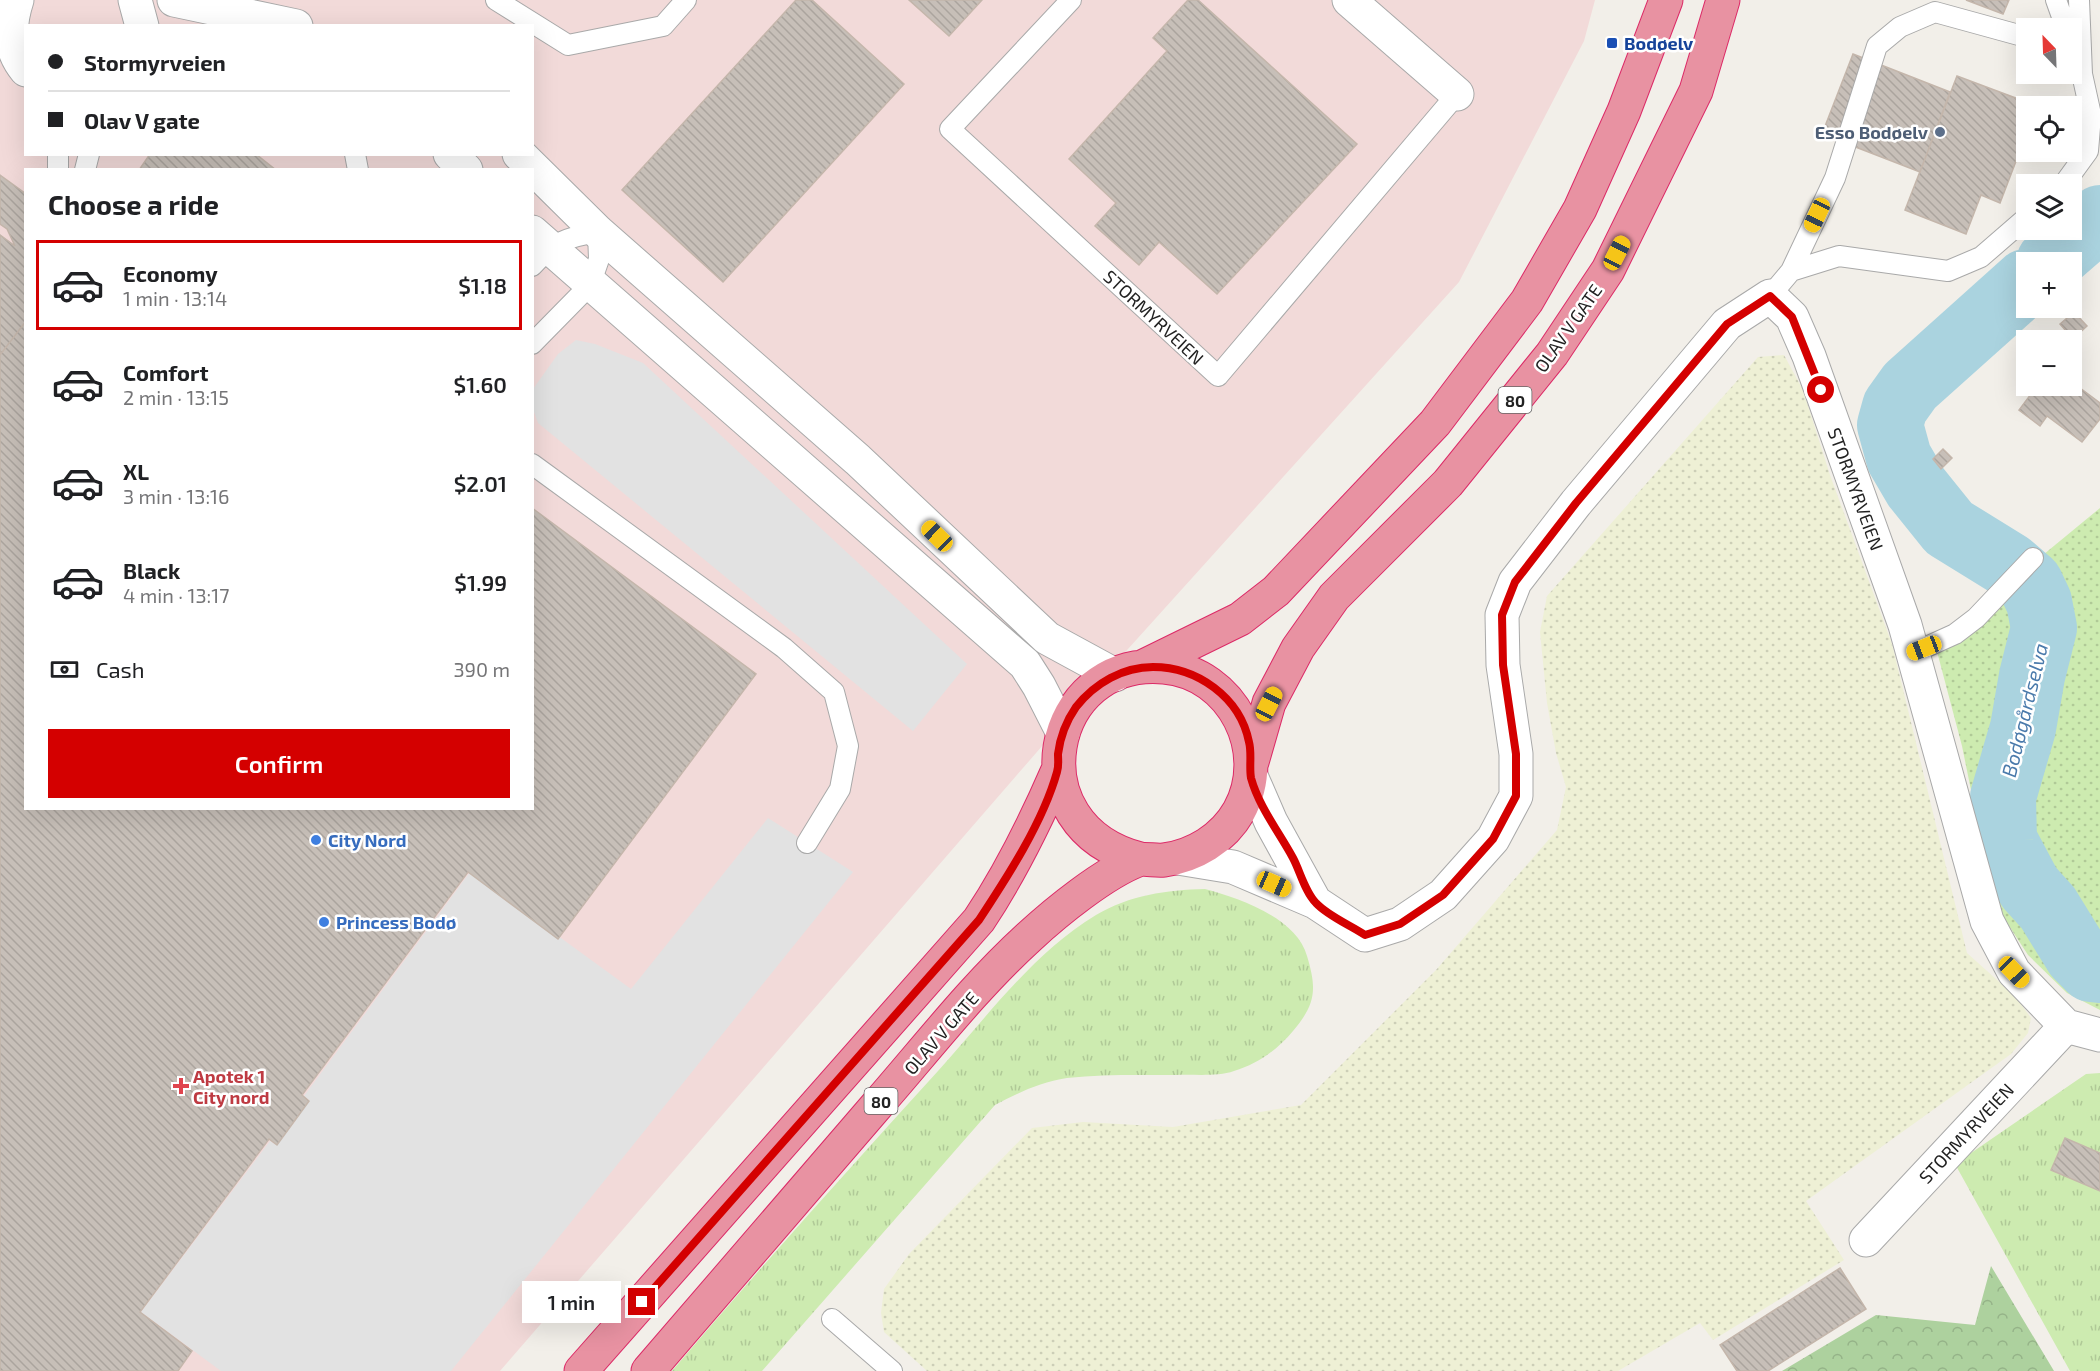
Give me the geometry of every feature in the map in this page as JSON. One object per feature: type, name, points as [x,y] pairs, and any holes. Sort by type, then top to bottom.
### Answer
[{"type":"highway","name":"OLAV V GATE","points":[[580,1371],[979,920],[1008,877],[1032,832],[1058,770],[1063,733],[1080,702],[1092,689],[1240,619],[1276,591],[1435,423],[1527,301],[1580,209],[1624,111],[1666,0]]},
{"type":"highway","name":"OLAV V GATE","points":[[1058,770],[1062,792],[1070,812],[1083,829],[1100,843],[1119,854],[1140,859],[1178,858],[1196,851],[1227,828],[1238,813],[1269,704],[1298,648],[1334,597],[1448,483],[1552,354],[1608,270],[1696,92],[1723,0]]},
{"type":"highway","name":"OLAV V GATE","points":[[1128,671],[1166,667],[1188,672],[1209,683],[1227,699],[1241,718],[1249,740],[1251,770]]},
{"type":"highway","name":"OLAV V GATE","points":[[648,1371],[958,1012],[1027,938],[1069,903],[1140,859]]},
{"type":"street","points":[[0,3],[15,0],[11,20],[11,41],[15,63]]},
{"type":"street","points":[[135,0],[141,24]]},
{"type":"street","points":[[174,0],[287,24]]},
{"type":"street","name":"STORMYRVEIEN","points":[[1349,0],[1457,94]]},
{"type":"street","points":[[452,156],[464,168]]},
{"type":"street","points":[[521,156],[533,168]]},
{"type":"street","points":[[534,169],[598,232],[858,460],[1047,638],[1128,671]]},
{"type":"street","points":[[538,249],[590,285],[1025,664],[1063,733]]},
{"type":"street","points":[[1178,858],[1233,867],[1315,902],[1365,935],[1400,924],[1443,895],[1493,839],[1516,796],[1516,754],[1503,665],[1502,625],[1502,615],[1515,582],[1576,503],[1727,324],[1781,284]]},
{"type":"street","name":"STORMYRVEIEN","points":[[1781,284],[1809,356],[1913,652],[1987,921],[2014,972],[2066,1026],[1866,1240]]},
{"type":"street","points":[[1251,770],[1271,822],[1315,902]]},
{"type":"street","points":[[2066,1026],[2100,1035]]},
{"type":"lane","points":[[496,0],[568,45],[663,26],[686,0]]},
{"type":"lane","name":"STORMYRVEIEN","points":[[1071,0],[950,129],[1218,375],[1457,94]]},
{"type":"lane","points":[[2056,0],[2062,18]]},
{"type":"lane","points":[[2078,18],[2079,0]]},
{"type":"lane","points":[[1781,284],[1835,178],[1877,46],[1900,27],[1935,12],[2016,34]]},
{"type":"lane","points":[[2071,174],[2088,151],[2091,115],[2082,84]]},
{"type":"lane","points":[[1781,284],[1839,256],[1948,271],[1981,257],[2016,227]]},
{"type":"lane","points":[[534,342],[590,285],[599,259],[598,232],[572,237],[538,249]]},
{"type":"lane","points":[[534,465],[784,648],[834,692],[848,746],[840,789],[807,843]]},
{"type":"lane","points":[[1913,652],[1955,634],[1976,618],[2033,558]]},
{"type":"lane","points":[[832,1319],[892,1371]]},
{"type":"shaded area","points":[[0,0],[1595,0],[1584,41],[1459,282],[1082,700],[500,1371],[0,1371]]},
{"type":"shaded area","points":[[576,340],[595,344],[643,363],[967,664],[913,731],[538,423],[534,412],[534,388],[558,354]]},
{"type":"shaded area","points":[[768,818],[853,872],[451,1371],[221,1371],[141,1312],[270,1141],[276,1145],[294,1123],[309,1100],[304,1096],[470,872],[631,989]]},
{"type":"green space","points":[[1784,355],[1803,390],[1830,475],[1892,644],[1967,953],[2015,996],[2031,1018],[2028,1033],[2011,1054],[1806,1201],[1844,1260],[1713,1340],[1700,1323],[1618,1371],[927,1371],[884,1332],[881,1313],[884,1289],[909,1254],[1032,1128],[1083,1122],[1173,1127],[1301,1105],[1436,970],[1557,830],[1566,787],[1556,753],[1547,703],[1540,632],[1547,596],[1758,357]]},
{"type":"green space","points":[[2100,508],[2100,1010],[2067,993],[2028,955],[2000,912],[1985,859],[1962,746],[1935,644]]},
{"type":"green space","points":[[1205,889],[1250,904],[1265,912],[1292,931],[1301,943],[1310,968],[1312,996],[1301,1021],[1281,1044],[1259,1060],[1227,1073],[1067,1078],[1038,1085],[995,1105],[762,1371],[672,1371],[993,1008],[1052,948],[1073,930],[1109,908],[1135,898],[1162,892]]},
{"type":"green space","points":[[2100,1073],[2100,1371],[2070,1371],[1955,1164],[2086,1074]]},
{"type":"green space","points":[[1991,1266],[2054,1371],[1782,1371],[1876,1315],[1975,1325]]},
{"type":"building","points":[[796,0],[812,0],[904,84],[723,282],[622,190]]},
{"type":"building","points":[[909,0],[982,0],[949,36]]},
{"type":"building","points":[[1188,0],[1198,0],[1357,144],[1217,294],[1159,242],[1139,265],[1095,226],[1116,203],[1069,159],[1167,51],[1153,38]]},
{"type":"building","points":[[1966,0],[2009,0],[2003,14]]},
{"type":"building","points":[[1853,54],[1950,92],[1920,172],[1822,134]]},
{"type":"building","points":[[1957,76],[2016,98],[2016,161],[2000,203],[1981,195],[1966,234],[1905,210]]},
{"type":"building","points":[[149,156],[258,156],[273,168],[140,168]]},
{"type":"building","points":[[0,175],[24,193],[24,324],[0,355],[0,235],[15,246],[7,229],[0,224]]},
{"type":"building","points":[[2067,318],[2080,318],[2087,326],[2082,331],[2065,330],[2060,324]]},
{"type":"building","name":"City Nord","points":[[24,324],[24,810],[534,810],[534,509],[756,674],[558,939],[468,872],[302,1095],[309,1101],[277,1145],[269,1139],[140,1312],[192,1351],[178,1371],[0,1371],[0,355]]},
{"type":"building","points":[[2082,390],[2100,403],[2100,419],[2082,442],[2047,416],[2040,426],[2019,410],[2030,396],[2082,396]]},
{"type":"building","points":[[1943,449],[1952,458],[1941,469],[1933,459]]},
{"type":"building","points":[[2065,1138],[2100,1153],[2100,1191],[2051,1170]]},
{"type":"building","points":[[1840,1268],[1866,1309],[1768,1371],[1737,1371],[1720,1345]]},
{"type":"waterway","name":"Bodøgårdselva","points":[[2061,252],[2100,218]]},
{"type":"waterway","name":"Bodøgårdselva","points":[[2016,291],[1910,386],[1895,407],[1890,425],[1899,458],[1916,487],[1949,528],[2009,565],[2030,583],[2039,602],[2044,628],[2032,676],[2023,728],[2003,797],[2004,840],[2029,887],[2048,908],[2077,955],[2091,969],[2100,970]]},
{"type":"place","name":"Bodøelv","points":[[1612,43]]},
{"type":"place","name":"Esso Bodøelv","points":[[1940,132]]},
{"type":"place","name":"City Nord","points":[[316,840]]},
{"type":"place","name":"Princess Bodø","points":[[324,922]]},
{"type":"place","name":"Apotek 1 City nord","points":[[181,1086]]},
{"type":"route","points":[[642,1302],[979,920],[1008,877],[1032,832],[1058,770],[1063,733],[1075,709],[1092,689],[1115,675],[1142,667],[1166,667],[1188,672],[1209,683],[1227,699],[1241,718],[1249,740],[1251,776],[1271,822],[1315,902],[1365,935],[1400,924],[1443,895],[1493,839],[1516,796],[1516,754],[1503,665],[1502,615],[1515,582],[1576,503],[1727,324],[1770,296],[1792,317],[1821,390]]}]
